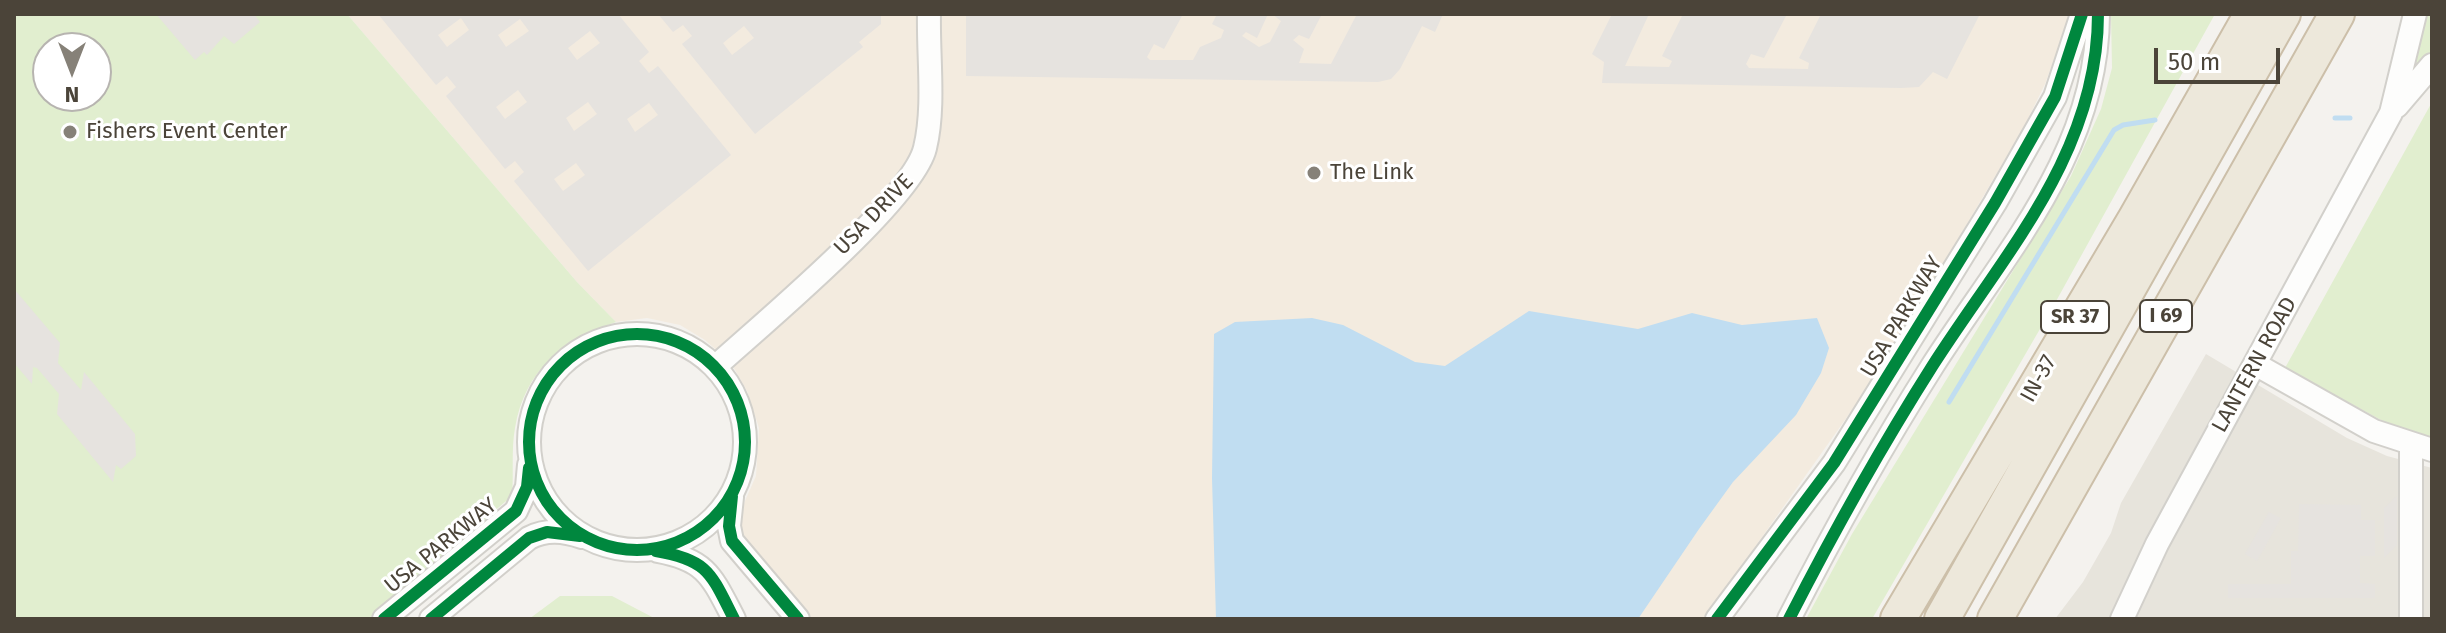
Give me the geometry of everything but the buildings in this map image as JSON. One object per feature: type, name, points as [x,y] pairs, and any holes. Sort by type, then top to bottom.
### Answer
[{"type":"highway","name":"IN-37","points":[[1898,619],[2136,218],[2252,14]]},
{"type":"highway","name":"I 69","points":[[1942,619],[2283,14]]},
{"type":"highway","name":"I 69","points":[[1995,619],[2337,14]]},
{"type":"street","name":"USA DRIVE","points":[[715,367],[886,207],[920,165],[927,128],[929,14]]},
{"type":"street","name":"USA PARKWAY","points":[[1717,619],[1834,463],[1995,203],[2055,97],[2082,14]]},
{"type":"street","points":[[1789,619],[1869,471],[2064,162],[2090,93],[2098,14]]},
{"type":"street","name":"LANTERN ROAD","points":[[2391,113],[2415,14]]},
{"type":"street","name":"LANTERN ROAD","points":[[2122,619],[2157,544],[2391,113],[2432,65]]},
{"type":"street","name":"USA PARKWAY","points":[[384,619],[516,511],[527,487],[529,436],[538,400],[558,368],[589,345],[607,338],[646,334],[683,345],[715,367],[739,405],[744,427],[741,473],[732,494],[729,526],[732,541],[798,619]]},
{"type":"street","points":[[2255,364],[2374,431],[2421,447],[2411,619]]},
{"type":"street","name":"USA PARKWAY","points":[[530,456],[547,502],[569,526],[598,542]]},
{"type":"street","name":"USA PARKWAY","points":[[649,549],[682,540],[697,532],[732,494]]},
{"type":"street","name":"USA PARKWAY","points":[[431,619],[539,533],[565,532],[623,549],[649,549],[692,558],[714,581],[734,619]]},
{"type":"shaded area","points":[[156,14],[254,14],[260,22],[234,44],[224,36],[207,55],[204,52],[195,60]]},
{"type":"shaded area","points":[[347,14],[2071,14],[2045,84],[2024,127],[1886,362],[1704,619],[813,619],[742,537],[741,510],[756,476],[759,428],[747,391],[731,363],[705,340],[680,325],[647,318],[616,322],[577,282]]},
{"type":"shaded area","points":[[378,14],[618,14],[649,52],[639,61],[649,73],[658,66],[731,155],[588,271],[514,181],[524,172],[515,161],[505,169],[446,96],[456,87],[447,76],[436,85]],"holes":[[[461,18],[469,30],[447,47],[438,35]],[[520,19],[529,31],[506,47],[498,35]],[[590,31],[600,43],[577,60],[568,48]],[[518,90],[527,102],[505,119],[496,107]],[[588,102],[597,114],[574,131],[566,118]],[[649,103],[658,115],[635,132],[627,119]],[[576,163],[585,175],[563,191],[554,179]]]},
{"type":"shaded area","points":[[658,14],[881,14],[881,24],[859,42],[863,47],[755,134],[682,44],[692,36],[683,25],[673,32]],"holes":[[[744,26],[754,38],[732,55],[723,43]]]},
{"type":"shaded area","points":[[966,14],[1183,14],[1164,49],[1154,44],[1147,57],[1150,60],[1193,60],[1200,47],[1221,38],[1224,30],[1212,24],[1217,14],[1268,14],[1257,38],[1246,32],[1242,36],[1259,47],[1270,42],[1281,21],[1272,14],[1322,14],[1309,39],[1299,35],[1293,40],[1304,49],[1299,63],[1331,64],[1357,14],[1443,14],[1435,32],[1422,26],[1400,69],[1391,79],[1378,82],[966,76]]},
{"type":"shaded area","points":[[1612,14],[1649,14],[1625,66],[1669,67],[1672,61],[1662,56],[1683,14],[1787,14],[1764,58],[1751,54],[1746,64],[1749,68],[1808,69],[1809,63],[1799,58],[1821,14],[1980,14],[1947,79],[1933,72],[1919,87],[1901,88],[1602,83],[1604,62],[1592,54]]},
{"type":"shaded area","points":[[15,290],[60,343],[58,363],[81,390],[84,372],[135,434],[136,456],[121,469],[116,465],[113,482],[57,414],[59,394],[37,368],[33,367],[32,384],[14,363]]},
{"type":"shaded area","points":[[2206,354],[2347,438],[2387,456],[2432,468],[2432,619],[2055,619],[2083,582],[2111,533],[2121,503]]},
{"type":"shaded area","points":[[2397,496],[2397,545],[2384,558],[2384,508]]},
{"type":"shaded area","points":[[2299,504],[2361,505],[2361,520],[2375,520],[2375,556],[2360,556],[2360,583],[2375,584],[2375,598],[2228,598],[2228,584],[2291,584],[2291,551],[2298,551]]},
{"type":"shaded area","points":[[2269,512],[2281,518],[2257,561],[2245,554]]},
{"type":"green space","points":[[14,14],[347,14],[577,282],[616,322],[563,348],[537,374],[528,389],[515,428],[512,496],[368,619],[14,619]]},
{"type":"green space","points":[[2111,14],[2215,14],[2055,303],[1872,619],[1806,619],[1852,534],[2071,176],[2101,109],[2112,68]]},
{"type":"green space","points":[[2427,14],[2432,14],[2432,53],[2416,68],[2417,40]]},
{"type":"green space","points":[[2432,102],[2432,440],[2405,433],[2285,368]]},
{"type":"green space","points":[[560,596],[612,596],[656,619],[529,619]]},
{"type":"water","points":[[1529,311],[1638,329],[1692,313],[1742,325],[1817,318],[1829,348],[1821,373],[1796,415],[1733,482],[1638,619],[1216,619],[1212,478],[1214,334],[1235,322],[1312,318],[1343,325],[1415,362],[1445,366]]},
{"type":"waterway","points":[[2335,118],[2350,118]]},
{"type":"waterway","points":[[1949,402],[2114,130],[2123,125],[2155,120]]},
{"type":"cycle path","points":[[1717,619],[1834,463],[1995,203],[2055,97],[2082,14]]},
{"type":"cycle path","points":[[1789,619],[1895,427],[2016,242],[2065,157],[2082,112],[2094,64],[2098,14]]},
{"type":"cycle path","points":[[637,334],[678,342],[697,352],[713,366],[727,382],[737,401],[745,442],[737,483],[727,502],[713,518],[697,532],[678,542],[637,550],[596,542],[577,532],[561,518],[547,502],[537,483],[529,442],[537,401],[547,382],[561,366],[577,352],[596,342],[637,334]]},
{"type":"cycle path","points":[[384,619],[516,511],[527,487],[529,468]]},
{"type":"cycle path","points":[[732,496],[729,526],[732,541],[798,619]]},
{"type":"cycle path","points":[[431,619],[529,538],[547,532],[580,536]]},
{"type":"cycle path","points":[[656,551],[698,565],[713,580],[734,619]]},
{"type":"place","name":"Fishers Event Center","points":[[70,132]]},
{"type":"place","name":"The Link","points":[[1314,173]]}]
